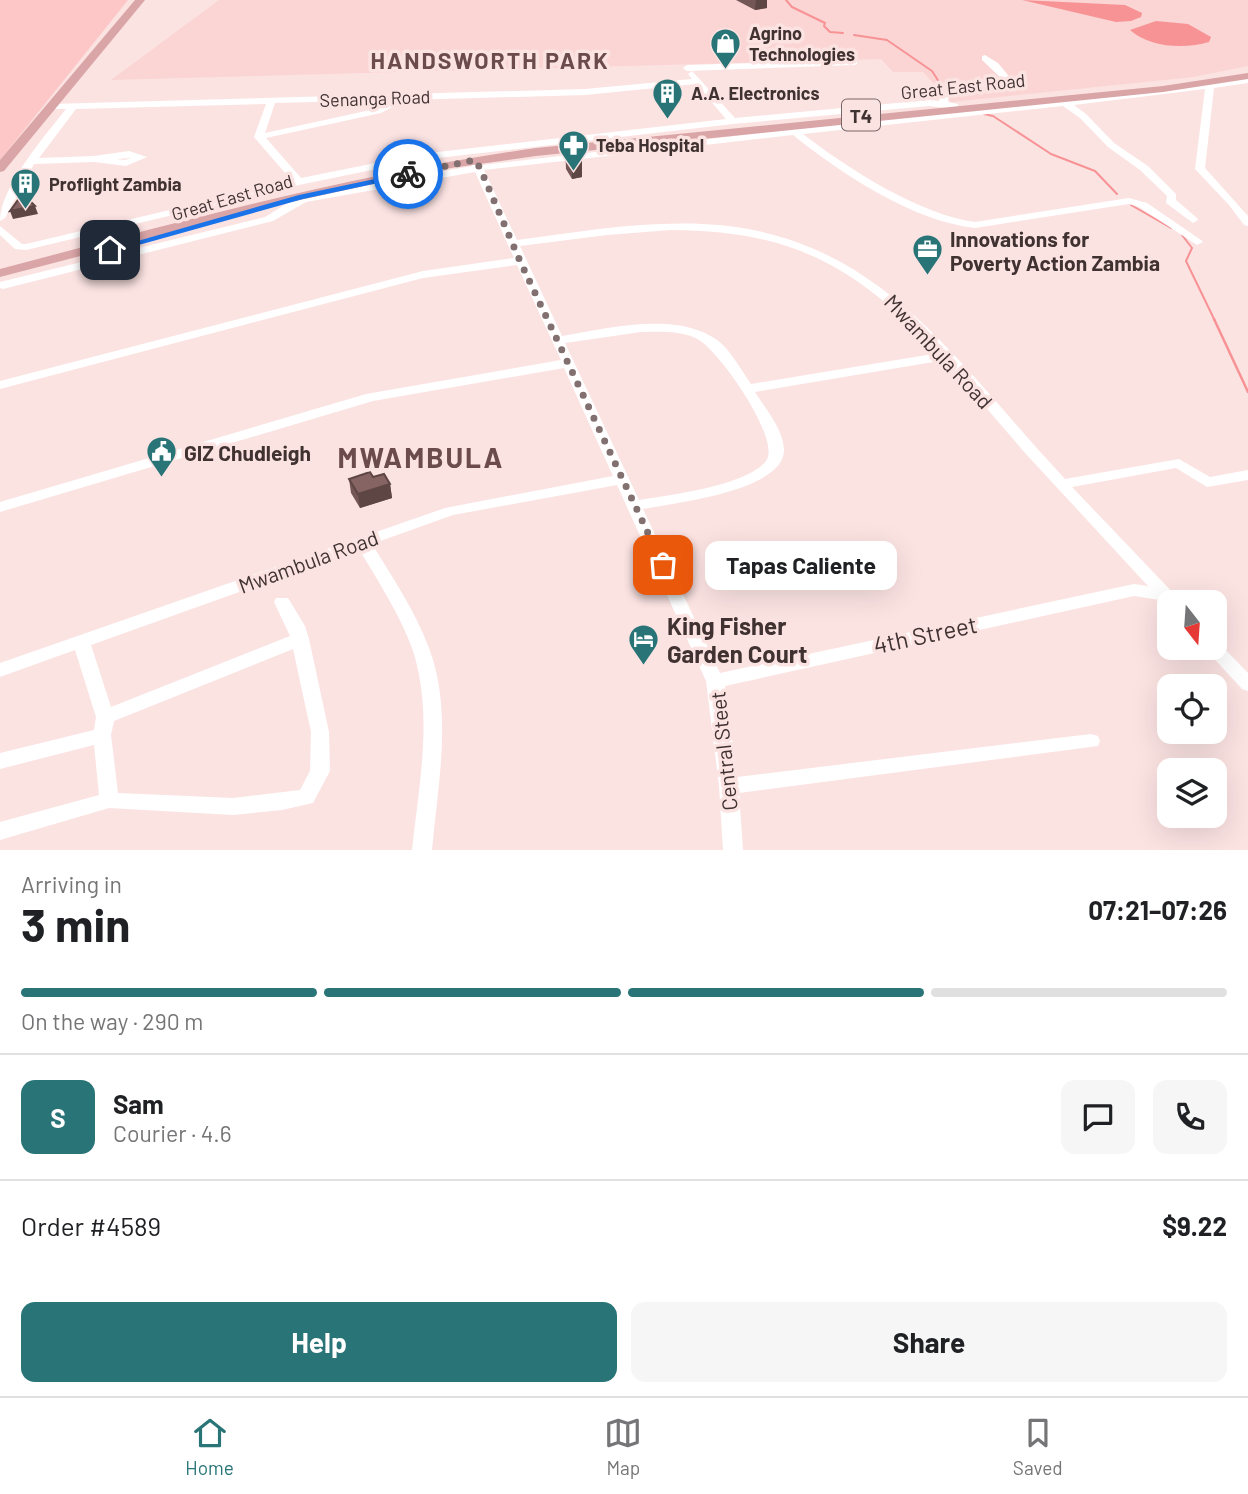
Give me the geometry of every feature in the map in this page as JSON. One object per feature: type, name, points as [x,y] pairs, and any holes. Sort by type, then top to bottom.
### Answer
[{"type":"main road","points":[[0,168],[140,0]]},
{"type":"main road","name":"Great East Road","points":[[3,278],[302,197],[432,165],[474,158],[1248,76]]},
{"type":"main road","name":"Great East Road","points":[[474,158],[791,129],[1163,89],[1248,76]]},
{"type":"main road","name":"Great East Road","points":[[0,264],[304,187],[397,167],[432,165]]},
{"type":"street","points":[[943,103],[945,94],[950,91],[1008,80],[985,58]]},
{"type":"street","points":[[733,121],[687,68],[854,62]]},
{"type":"street","points":[[791,129],[1210,87],[1248,76]]},
{"type":"street","name":"Senanga Road","points":[[51,107],[618,90],[698,81]]},
{"type":"street","points":[[1210,87],[1200,169],[1248,223]]},
{"type":"street","points":[[259,136],[378,111],[403,97]]},
{"type":"street","points":[[259,136],[271,101]]},
{"type":"street","points":[[0,229],[19,247],[26,247],[381,164],[474,158],[733,121],[943,103],[956,106]]},
{"type":"street","points":[[1065,103],[1083,116],[1111,145],[1144,168],[1172,196],[1170,201],[1193,220]]},
{"type":"street","points":[[0,218],[31,161],[73,107]]},
{"type":"street","points":[[791,129],[903,201],[959,225],[975,225],[1129,201],[1143,205],[1197,242]]},
{"type":"street","points":[[259,136],[299,182]]},
{"type":"street","points":[[3,278],[270,219],[282,214],[289,204],[304,199],[474,158]]},
{"type":"street","name":"Central Steet","points":[[474,158],[634,506],[673,584],[715,681],[729,786],[733,850]]},
{"type":"street","points":[[31,161],[94,159]]},
{"type":"street","points":[[0,191],[15,191]]},
{"type":"street","name":"Mwambula Road","points":[[513,244],[669,226],[765,235],[820,253],[862,276],[897,303],[1161,590]]},
{"type":"street","points":[[0,385],[423,275],[520,261]]},
{"type":"street","points":[[558,340],[630,329],[680,330],[703,336],[716,346],[747,389],[775,439],[778,452],[772,465],[755,478],[732,486],[634,506]]},
{"type":"street","points":[[747,389],[946,356]]},
{"type":"street","points":[[0,508],[371,397],[568,363]]},
{"type":"street","points":[[1061,484],[1178,463],[1207,482],[1248,475]]},
{"type":"street","name":"Mwambula Road","points":[[0,670],[450,511],[622,479]]},
{"type":"street","points":[[362,541],[401,606],[426,667],[432,700],[432,732],[422,850]]},
{"type":"street","points":[[1134,590],[1144,572]]},
{"type":"street","name":"4th Street","points":[[715,681],[1134,590],[1157,596]]},
{"type":"street","points":[[0,831],[109,800],[216,808],[282,803],[306,797],[320,771],[320,732],[300,639],[282,602]]},
{"type":"street","points":[[0,761],[103,726],[300,639]]},
{"type":"street","points":[[82,642],[103,726],[109,800]]},
{"type":"street","points":[[1225,660],[1248,684]]},
{"type":"street","points":[[729,786],[1091,741]]},
{"type":"shaded area","points":[[0,0],[128,0],[0,160]]},
{"type":"shaded area","points":[[219,0],[1248,0],[1248,66],[1193,77],[951,102],[923,72],[893,72],[881,59],[111,80]]},
{"type":"shaded area","points":[[1022,0],[1125,5],[1142,13],[1141,17],[1131,21],[1116,22]]},
{"type":"shaded area","points":[[1156,21],[1188,24],[1211,37],[1209,42],[1179,46],[1157,44],[1130,30]]},
{"type":"building","points":[[576,145],[582,154],[572,156],[565,146]]},
{"type":"building","points":[[27,198],[35,206],[10,211],[18,200]]},
{"type":"building","points":[[370,472],[373,477],[384,474],[390,484],[358,494],[349,479]]},
{"type":"waterway","points":[[786,0],[792,7],[825,23],[824,26],[830,32],[843,33]]},
{"type":"waterway","points":[[854,35],[887,40],[932,71],[941,85]]},
{"type":"waterway","points":[[984,114],[993,116],[1051,154],[1095,171],[1117,194]]},
{"type":"waterway","points":[[1131,205],[1171,228]]},
{"type":"waterway","points":[[1182,235],[1192,248],[1186,261],[1215,321]]},
{"type":"waterway","points":[[1214,319],[1248,392]]},
{"type":"way so far","points":[[408,174],[475,160],[663,565]]},
{"type":"place","name":"Agrino Technologies","points":[[726,70]]},
{"type":"place","name":"A.A. Electronics","points":[[668,120]]},
{"type":"place","name":"Teba Hospital","points":[[573,172]]},
{"type":"place","name":"Proflight Zambia","points":[[26,211]]},
{"type":"place","name":"Innovations for Poverty Action Zambia","points":[[927,277]]},
{"type":"place","name":"GIZ Chudleigh","points":[[161,479]]},
{"type":"place","name":"Tapas Caliente","points":[[663,565]]},
{"type":"place","name":"King Fisher Garden Court","points":[[644,666]]},
{"type":"district","name":"HANDSWORTH PARK","points":[[490,60]]},
{"type":"district","name":"MWAMBULA","points":[[421,457]]},
{"type":"route","points":[[110,250],[302,197],[408,174]]}]
